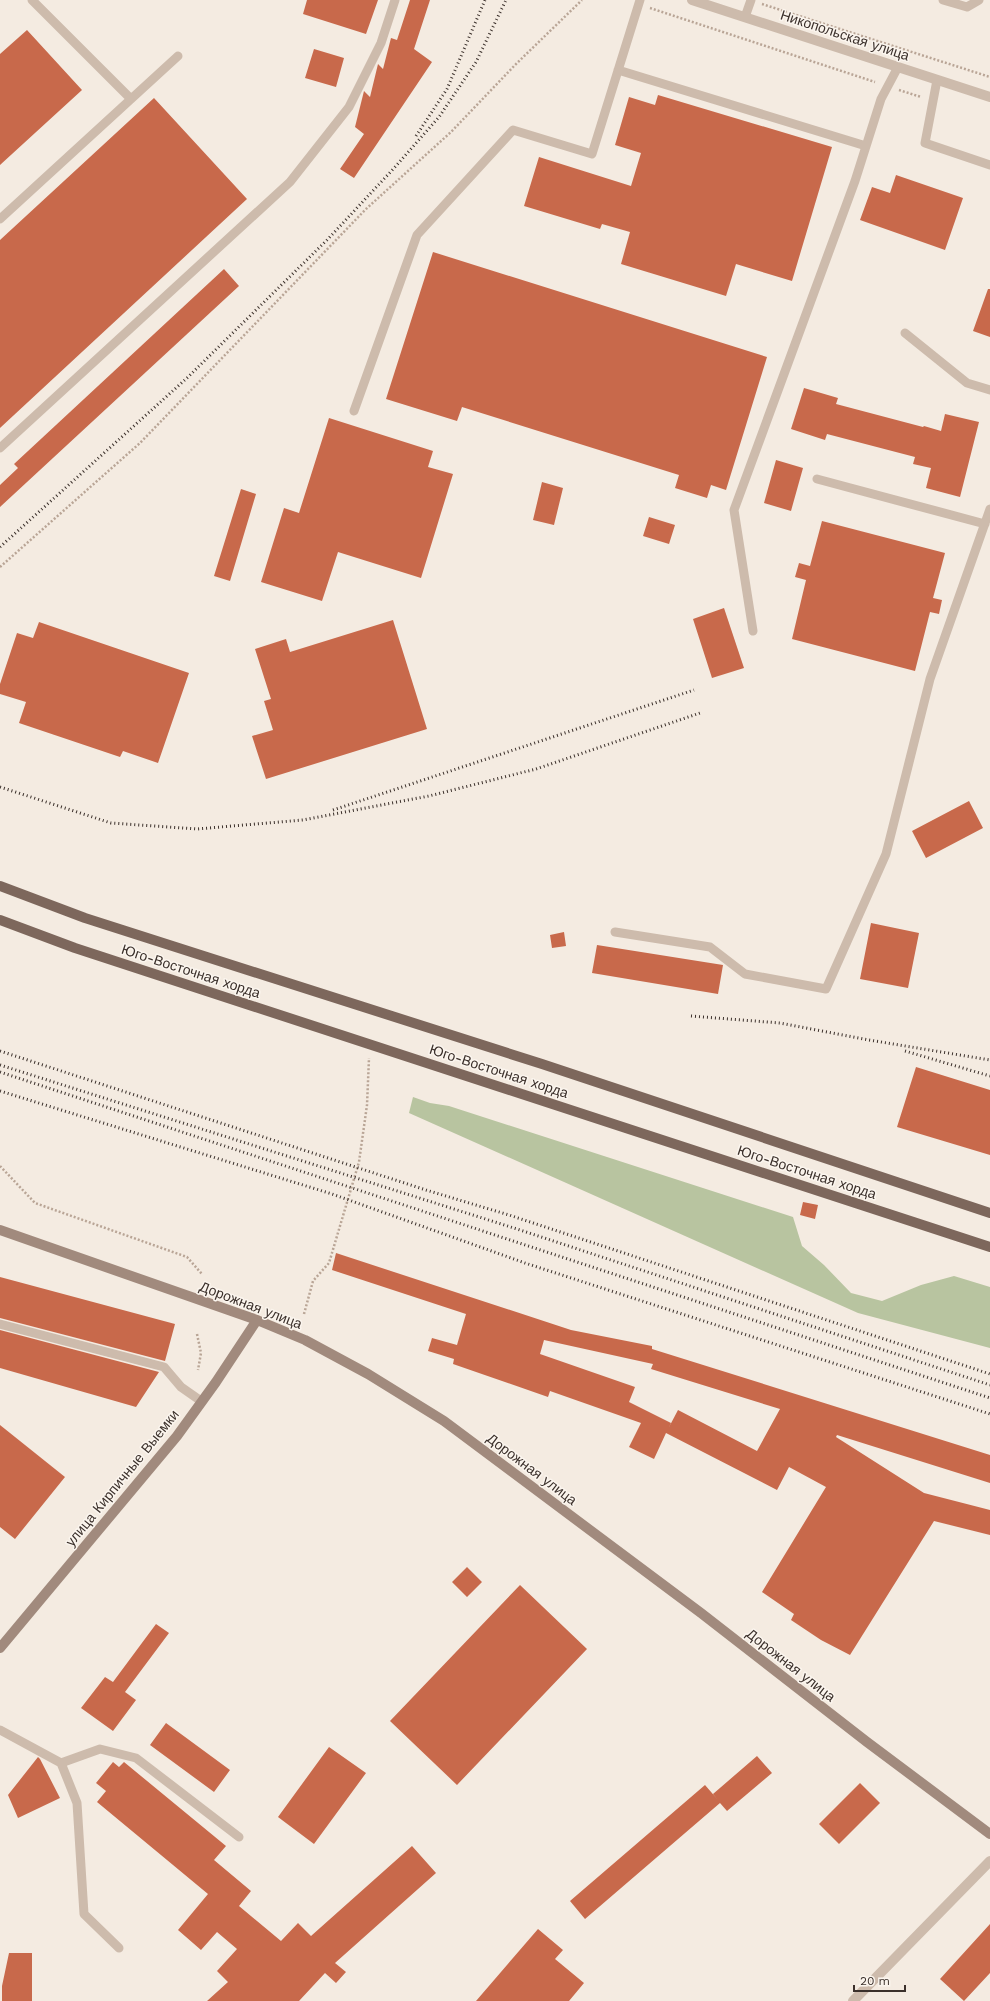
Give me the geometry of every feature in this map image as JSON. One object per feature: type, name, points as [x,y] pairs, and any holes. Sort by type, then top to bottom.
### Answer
[{"type":"main road","name":"Юго-Восточная хорда","points":[[0,886],[85,918],[542,1064],[990,1213]]},
{"type":"main road","name":"Юго-Восточная хорда","points":[[0,920],[75,948],[990,1247]]},
{"type":"main road","name":"Дорожная улица","points":[[0,1230],[257,1320],[305,1340],[368,1374],[444,1421],[701,1613],[867,1742],[990,1834]]},
{"type":"main road","name":"улица Кирпичные Выемки","points":[[0,1648],[177,1436],[216,1382],[257,1320]]},
{"type":"street","name":"Никопольская улица","points":[[692,0],[990,97]]},
{"type":"street","points":[[853,2001],[990,1861]]},
{"type":"lane","points":[[32,0],[131,99]]},
{"type":"lane","points":[[0,448],[290,182],[349,107],[381,43],[395,0]]},
{"type":"lane","points":[[745,17],[751,0]]},
{"type":"lane","points":[[943,0],[967,7],[979,0]]},
{"type":"lane","points":[[354,411],[417,235],[513,130],[592,154],[639,2]]},
{"type":"lane","points":[[0,219],[178,56]]},
{"type":"lane","points":[[753,630],[734,510],[866,146],[881,99],[898,67]]},
{"type":"lane","points":[[618,70],[866,146]]},
{"type":"lane","points":[[937,80],[925,143],[990,164]]},
{"type":"lane","points":[[905,334],[967,383],[990,390]]},
{"type":"lane","points":[[817,479],[985,524]]},
{"type":"lane","points":[[616,932],[710,946],[745,974],[826,990],[886,854],[930,679],[990,509]]},
{"type":"lane","points":[[0,1324],[164,1367],[181,1387],[201,1401]]},
{"type":"lane","points":[[0,1730],[61,1763],[77,1803],[84,1914],[119,1948]]},
{"type":"lane","points":[[61,1763],[100,1749],[136,1758],[239,1837]]},
{"type":"path","points":[[0,567],[140,443],[366,209],[452,132],[516,64],[582,0]]},
{"type":"path","points":[[751,0],[990,78]]},
{"type":"path","points":[[639,2],[933,101]]},
{"type":"path","points":[[304,1314],[313,1281],[329,1263],[359,1162],[367,1105],[369,1043]]},
{"type":"path","points":[[0,1166],[35,1203],[187,1257],[202,1274]]},
{"type":"path","points":[[197,1334],[201,1353],[198,1370]]},
{"type":"green space","points":[[413,1097],[430,1103],[449,1106],[793,1217],[802,1246],[824,1265],[851,1293],[882,1301],[921,1285],[954,1276],[990,1287],[990,1348],[858,1313],[409,1113]]},
{"type":"building","points":[[307,0],[378,0],[366,34],[303,14]]},
{"type":"building","points":[[410,0],[430,0],[414,49],[432,62],[354,178],[340,169],[364,134],[355,127],[364,91],[370,97],[378,64],[383,69],[391,38],[397,40]]},
{"type":"building","points":[[27,30],[82,90],[0,165],[0,54]]},
{"type":"building","points":[[314,49],[344,58],[336,87],[305,78]]},
{"type":"building","points":[[658,95],[832,147],[792,281],[736,264],[726,296],[621,264],[630,232],[602,224],[600,229],[524,206],[539,157],[631,186],[641,153],[615,145],[629,97],[655,105]]},
{"type":"building","points":[[154,98],[247,199],[0,428],[0,240]]},
{"type":"building","points":[[896,175],[963,198],[945,250],[860,220],[872,187],[890,193]]},
{"type":"building","points":[[433,252],[767,357],[726,490],[711,485],[707,498],[675,488],[679,475],[462,407],[457,421],[386,399]]},
{"type":"building","points":[[224,269],[239,286],[0,507],[0,485],[18,468],[14,464]]},
{"type":"building","points":[[988,289],[990,289],[990,337],[973,331]]},
{"type":"building","points":[[804,388],[838,398],[836,404],[941,431],[945,414],[979,422],[960,497],[926,488],[931,468],[913,464],[915,457],[827,434],[825,440],[791,429]]},
{"type":"building","points":[[329,418],[433,451],[428,467],[453,474],[421,578],[338,552],[322,601],[261,582],[284,508],[299,513]]},
{"type":"building","points":[[776,460],[803,468],[791,511],[764,503]]},
{"type":"building","points":[[542,482],[563,488],[554,525],[533,520]]},
{"type":"building","points":[[241,489],[256,494],[230,581],[214,576]]},
{"type":"building","points":[[649,517],[675,525],[669,544],[643,536]]},
{"type":"building","points":[[822,521],[945,553],[933,598],[942,600],[939,614],[930,612],[915,671],[792,639],[806,580],[795,577],[799,563],[810,566]]},
{"type":"building","points":[[724,608],[744,668],[712,678],[693,619]]},
{"type":"building","points":[[393,620],[427,729],[266,779],[252,736],[273,730],[264,701],[271,699],[255,649],[286,639],[290,652]]},
{"type":"building","points":[[39,622],[189,673],[158,763],[123,751],[120,757],[19,723],[26,702],[0,694],[0,684],[17,633],[33,638]]},
{"type":"building","points":[[969,801],[983,828],[926,858],[912,831]]},
{"type":"building","points":[[871,923],[919,933],[908,988],[860,979]]},
{"type":"building","points":[[564,932],[566,946],[552,948],[550,935]]},
{"type":"building","points":[[597,945],[723,965],[718,994],[592,973]]},
{"type":"building","points":[[916,1067],[990,1090],[990,1155],[897,1127]]},
{"type":"building","points":[[803,1202],[818,1205],[815,1219],[800,1215]]},
{"type":"building","points":[[336,1253],[571,1330],[652,1346],[652,1349],[990,1455],[990,1483],[837,1435],[836,1437],[924,1493],[990,1510],[990,1535],[934,1521],[850,1655],[821,1640],[791,1620],[794,1614],[762,1592],[826,1487],[789,1467],[777,1490],[666,1433],[654,1459],[629,1447],[641,1423],[550,1391],[548,1397],[453,1364],[454,1359],[428,1351],[432,1338],[457,1345],[466,1314],[332,1270]],"holes":[[[544,1340],[653,1364],[651,1369],[780,1409],[757,1451],[678,1410],[668,1429],[671,1423],[629,1402],[635,1387],[540,1354]]]},
{"type":"building","points":[[0,1277],[175,1324],[165,1361],[0,1318]]},
{"type":"building","points":[[0,1330],[159,1372],[136,1407],[0,1368]]},
{"type":"building","points":[[0,1425],[65,1477],[15,1539],[0,1527]]},
{"type":"building","points":[[467,1567],[482,1582],[467,1597],[452,1582]]},
{"type":"building","points":[[520,1585],[587,1649],[457,1785],[390,1721]]},
{"type":"building","points":[[156,1624],[169,1633],[125,1692],[136,1700],[113,1731],[81,1708],[105,1677],[113,1682]]},
{"type":"building","points":[[166,1723],[230,1770],[214,1792],[150,1745]]},
{"type":"building","points":[[329,1747],[366,1773],[314,1844],[278,1817]]},
{"type":"building","points":[[757,1756],[772,1773],[727,1811],[720,1803],[585,1919],[570,1901],[705,1785],[718,1800],[713,1794]]},
{"type":"building","points":[[38,1757],[60,1798],[18,1818],[8,1795]]},
{"type":"building","points":[[113,1762],[119,1767],[124,1762],[226,1846],[214,1860],[251,1891],[239,1906],[281,1941],[298,1923],[311,1936],[412,1846],[436,1873],[335,1963],[346,1972],[336,1983],[325,1973],[299,2001],[207,2001],[228,1982],[217,1971],[237,1949],[217,1932],[201,1950],[178,1930],[208,1894],[97,1802],[106,1791],[96,1783]]},
{"type":"building","points":[[860,1783],[880,1803],[839,1844],[819,1824]]},
{"type":"building","points":[[990,1924],[990,1973],[964,2001],[940,1979]]},
{"type":"building","points":[[538,1929],[563,1950],[555,1959],[584,1983],[569,2001],[476,2001]]},
{"type":"building","points":[[9,1953],[32,1953],[32,2001],[2,2001],[2,1986]]},
{"type":"railway","points":[[416,136],[447,89],[485,0]]},
{"type":"railway","points":[[0,547],[187,378],[328,239],[396,166],[439,117],[476,62],[506,0]]},
{"type":"railway","points":[[333,810],[694,690]]},
{"type":"railway","points":[[0,787],[111,823],[197,829],[303,820],[429,796],[536,769],[700,713]]},
{"type":"railway","points":[[691,1016],[780,1023],[869,1040],[990,1060]]},
{"type":"railway","points":[[0,1051],[426,1190],[509,1215],[990,1374]]},
{"type":"railway","points":[[905,1051],[990,1076]]},
{"type":"railway","points":[[0,1065],[517,1229],[990,1385]]},
{"type":"railway","points":[[0,1072],[990,1398]]},
{"type":"railway","points":[[0,1091],[332,1194],[525,1263],[990,1414]]}]
